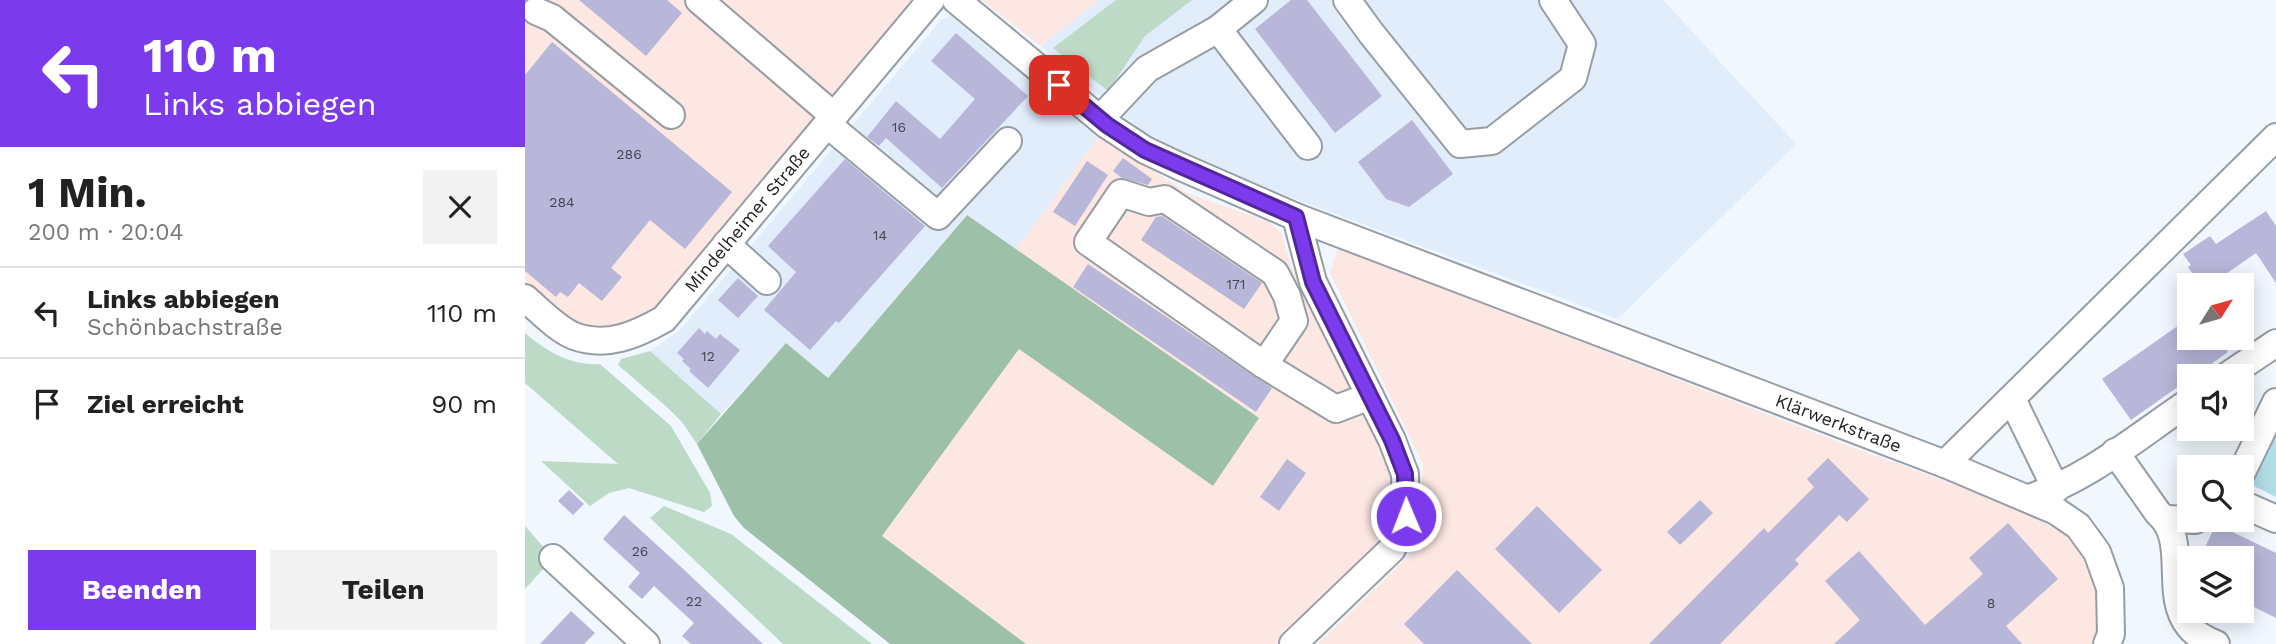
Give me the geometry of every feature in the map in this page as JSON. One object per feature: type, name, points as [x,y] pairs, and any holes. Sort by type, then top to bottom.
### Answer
[{"type":"street","points":[[699,0],[938,216],[1008,141]]},
{"type":"street","name":"Mindelheimer Straße","points":[[525,298],[572,335],[597,341],[620,339],[664,319],[931,0]]},
{"type":"street","name":"Klärwerkstraße","points":[[956,0],[1100,119],[1145,150],[1296,217],[1945,464],[2056,511],[2078,526],[2097,552],[2110,588],[2111,634],[2108,644]]},
{"type":"street","points":[[1100,119],[1146,69],[1218,29],[1254,0]]},
{"type":"street","points":[[1347,0],[1460,144],[1492,141],[1573,78],[1582,44],[1553,0]]},
{"type":"street","points":[[529,12],[552,18],[671,115]]},
{"type":"street","points":[[1218,29],[1308,146]]},
{"type":"street","points":[[1945,464],[2276,137]]},
{"type":"street","points":[[1264,365],[1294,321],[1287,296],[1275,273],[1165,199],[1149,202],[1121,193],[1089,242],[1264,365],[1336,409],[1370,396]]},
{"type":"street","points":[[1293,644],[1392,549],[1406,516],[1405,474],[1392,440],[1313,282],[1296,217]]},
{"type":"street","points":[[726,244],[767,281]]},
{"type":"street","points":[[2245,364],[2276,343]]},
{"type":"street","points":[[2011,399],[2056,489]]},
{"type":"street","points":[[2250,455],[2276,402]]},
{"type":"street","points":[[2029,498],[2056,489],[2177,410]]},
{"type":"street","points":[[2115,452],[2158,513],[2166,519],[2173,539],[2177,592],[2188,626],[2216,644]]},
{"type":"street","points":[[2254,509],[2276,519]]},
{"type":"street","points":[[2166,519],[2177,519]]},
{"type":"street","points":[[554,558],[631,639]]},
{"type":"shaded area","points":[[525,0],[917,0],[664,319],[597,341],[525,298]]},
{"type":"shaded area","points":[[981,0],[1099,0],[1041,46]]},
{"type":"shaded area","points":[[1099,0],[1663,0],[1796,144],[1618,319],[1182,157],[1154,141],[1041,46]]},
{"type":"shaded area","points":[[950,15],[961,19],[1100,134],[1016,250],[966,215],[828,378],[786,343],[721,414],[650,351],[680,330],[941,20]]},
{"type":"shaded area","points":[[1100,134],[1187,193],[1269,222],[1281,233],[1292,268],[1357,402],[1386,455],[1393,490],[1387,522],[1373,548],[1277,644],[1026,644],[882,536],[1019,349],[1213,486],[1259,418],[1016,250]]},
{"type":"shaded area","points":[[1338,248],[1854,448],[2011,505],[2076,539],[2103,597],[2099,644],[1318,644],[1420,545],[1423,464],[1330,273]]},
{"type":"green space","points":[[1116,0],[1192,0],[1145,36],[1108,91],[1053,48]]},
{"type":"green space","points":[[967,215],[1259,418],[1213,486],[1019,349],[882,536],[1026,644],[890,644],[744,528],[734,516],[697,444],[786,343],[828,378]]},
{"type":"green space","points":[[525,333],[559,356],[579,363],[600,364],[671,426],[710,493],[712,506],[704,512],[629,488],[609,493],[590,506],[541,461],[618,464],[525,383]]},
{"type":"green space","points":[[650,351],[721,414],[697,444],[682,422],[668,408],[618,365],[621,359]]},
{"type":"green space","points":[[664,506],[731,534],[872,644],[783,644],[650,518]]},
{"type":"green space","points":[[525,526],[553,558],[525,589]]},
{"type":"water","points":[[2276,416],[2276,497],[2254,486],[2254,461]]},
{"type":"building","points":[[579,0],[667,0],[682,13],[646,56]]},
{"type":"building","points":[[1291,0],[1307,0],[1382,96],[1335,133],[1255,29]]},
{"type":"building","points":[[956,33],[1028,96],[942,188],[886,138],[879,146],[867,137],[896,101],[940,139],[975,99],[931,61]]},
{"type":"building","points":[[552,42],[732,192],[685,249],[650,220],[611,268],[622,277],[602,301],[579,283],[568,297],[560,292],[556,297],[525,271],[525,75]]},
{"type":"building","points":[[1412,120],[1453,174],[1409,207],[1386,199],[1358,162]]},
{"type":"building","points":[[1123,158],[1152,179],[1148,185],[1122,178],[1113,171]]},
{"type":"building","points":[[845,159],[925,226],[839,323],[836,321],[810,350],[764,310],[796,272],[768,246]]},
{"type":"building","points":[[1087,161],[1108,175],[1075,226],[1053,212]]},
{"type":"building","points":[[2266,211],[2276,226],[2276,283],[2256,253],[2227,273],[2192,273],[2188,267],[2191,265],[2183,254],[2210,236],[2216,244]]},
{"type":"building","points":[[1162,216],[1262,283],[1244,309],[1141,240],[1156,217]]},
{"type":"building","points":[[1088,264],[1272,388],[1256,412],[1073,287]]},
{"type":"building","points":[[738,278],[758,296],[738,318],[718,300]]},
{"type":"building","points":[[2177,326],[2177,350],[2228,352],[2211,364],[2177,364],[2177,387],[2131,420],[2102,379]]},
{"type":"building","points":[[699,328],[716,339],[720,334],[740,350],[708,388],[689,371],[691,369],[677,353]]},
{"type":"building","points":[[1828,458],[1869,499],[1847,522],[1839,515],[1795,560],[1799,564],[1720,644],[1649,644],[1764,528],[1768,533],[1814,487],[1807,479]]},
{"type":"building","points":[[1287,459],[1306,473],[1279,511],[1260,497]]},
{"type":"building","points":[[569,490],[584,504],[573,515],[558,501]]},
{"type":"building","points":[[1700,500],[1713,513],[1680,545],[1667,532]]},
{"type":"building","points":[[1537,506],[1602,570],[1559,613],[1495,549]]},
{"type":"building","points":[[624,515],[763,644],[691,644],[682,636],[694,623],[654,586],[642,599],[628,587],[640,573],[603,539]]},
{"type":"building","points":[[2008,523],[2058,579],[2006,626],[2022,644],[1834,644],[1860,620],[1825,581],[1859,551],[1925,625],[1983,574],[1969,558]]},
{"type":"building","points":[[2212,532],[2233,532],[2276,553],[2276,618],[2254,607],[2254,546],[2206,546]]},
{"type":"building","points":[[1457,570],[1532,644],[1424,644],[1404,624]]},
{"type":"building","points":[[571,611],[595,633],[584,644],[540,644]]},
{"type":"route","points":[[1059,85],[1107,125],[1145,150],[1296,217],[1313,282],[1392,440],[1405,474],[1406,516]]}]
